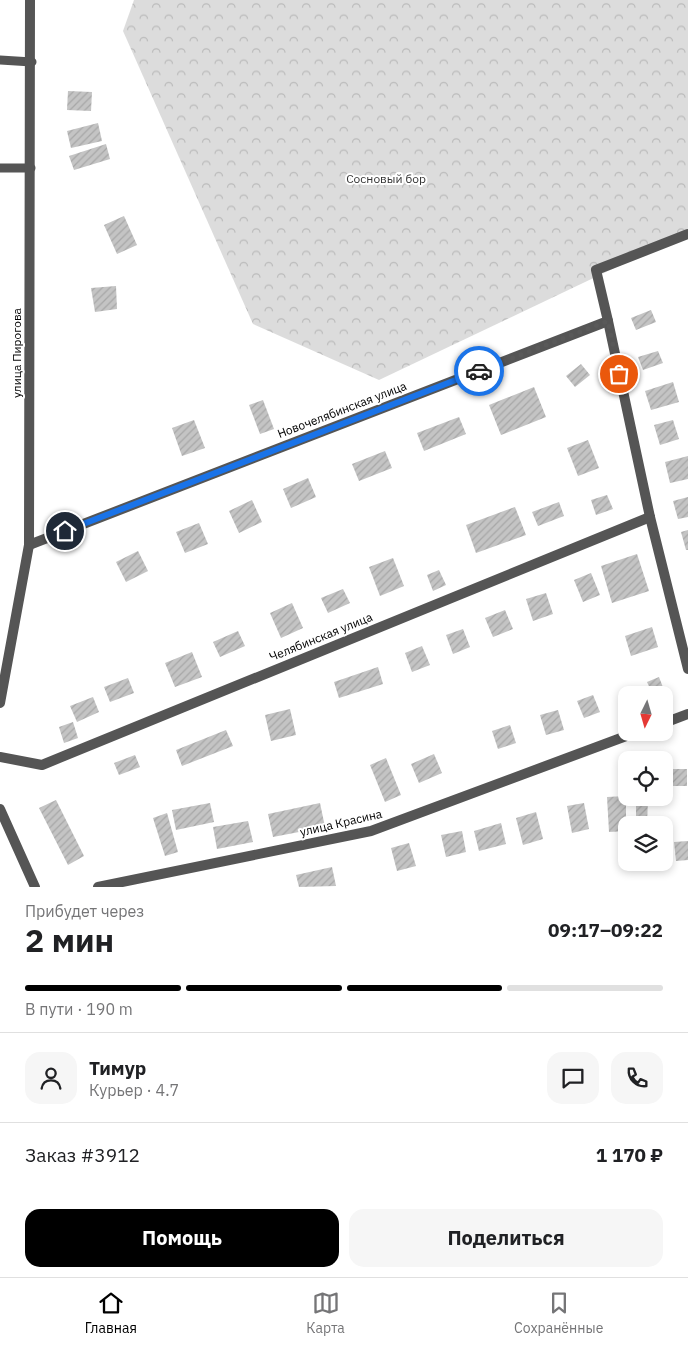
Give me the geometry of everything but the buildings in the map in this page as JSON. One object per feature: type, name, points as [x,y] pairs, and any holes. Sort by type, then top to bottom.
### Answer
[{"type":"street","name":"улица Пирогова","points":[[0,703],[29,545],[32,62],[30,0]]},
{"type":"street","points":[[688,234],[596,270],[650,517],[688,669]]},
{"type":"street","name":"Новочелябинская улица","points":[[29,545],[608,321]]},
{"type":"street","name":"Челябинская улица","points":[[0,757],[42,765],[650,517]]},
{"type":"street","points":[[673,720],[688,714]]},
{"type":"street","name":"улица Красина","points":[[98,887],[371,831],[618,739]]},
{"type":"street","points":[[0,810],[35,887]]},
{"type":"lane","points":[[0,60],[32,62]]},
{"type":"lane","points":[[0,168],[31,168]]},
{"type":"green space","name":"Сосновый бор","points":[[134,0],[688,0],[688,233],[379,380],[253,324],[123,31]]},
{"type":"way so far","points":[[479,371],[608,321],[619,374]]},
{"type":"route","points":[[65,531],[479,371]]}]
